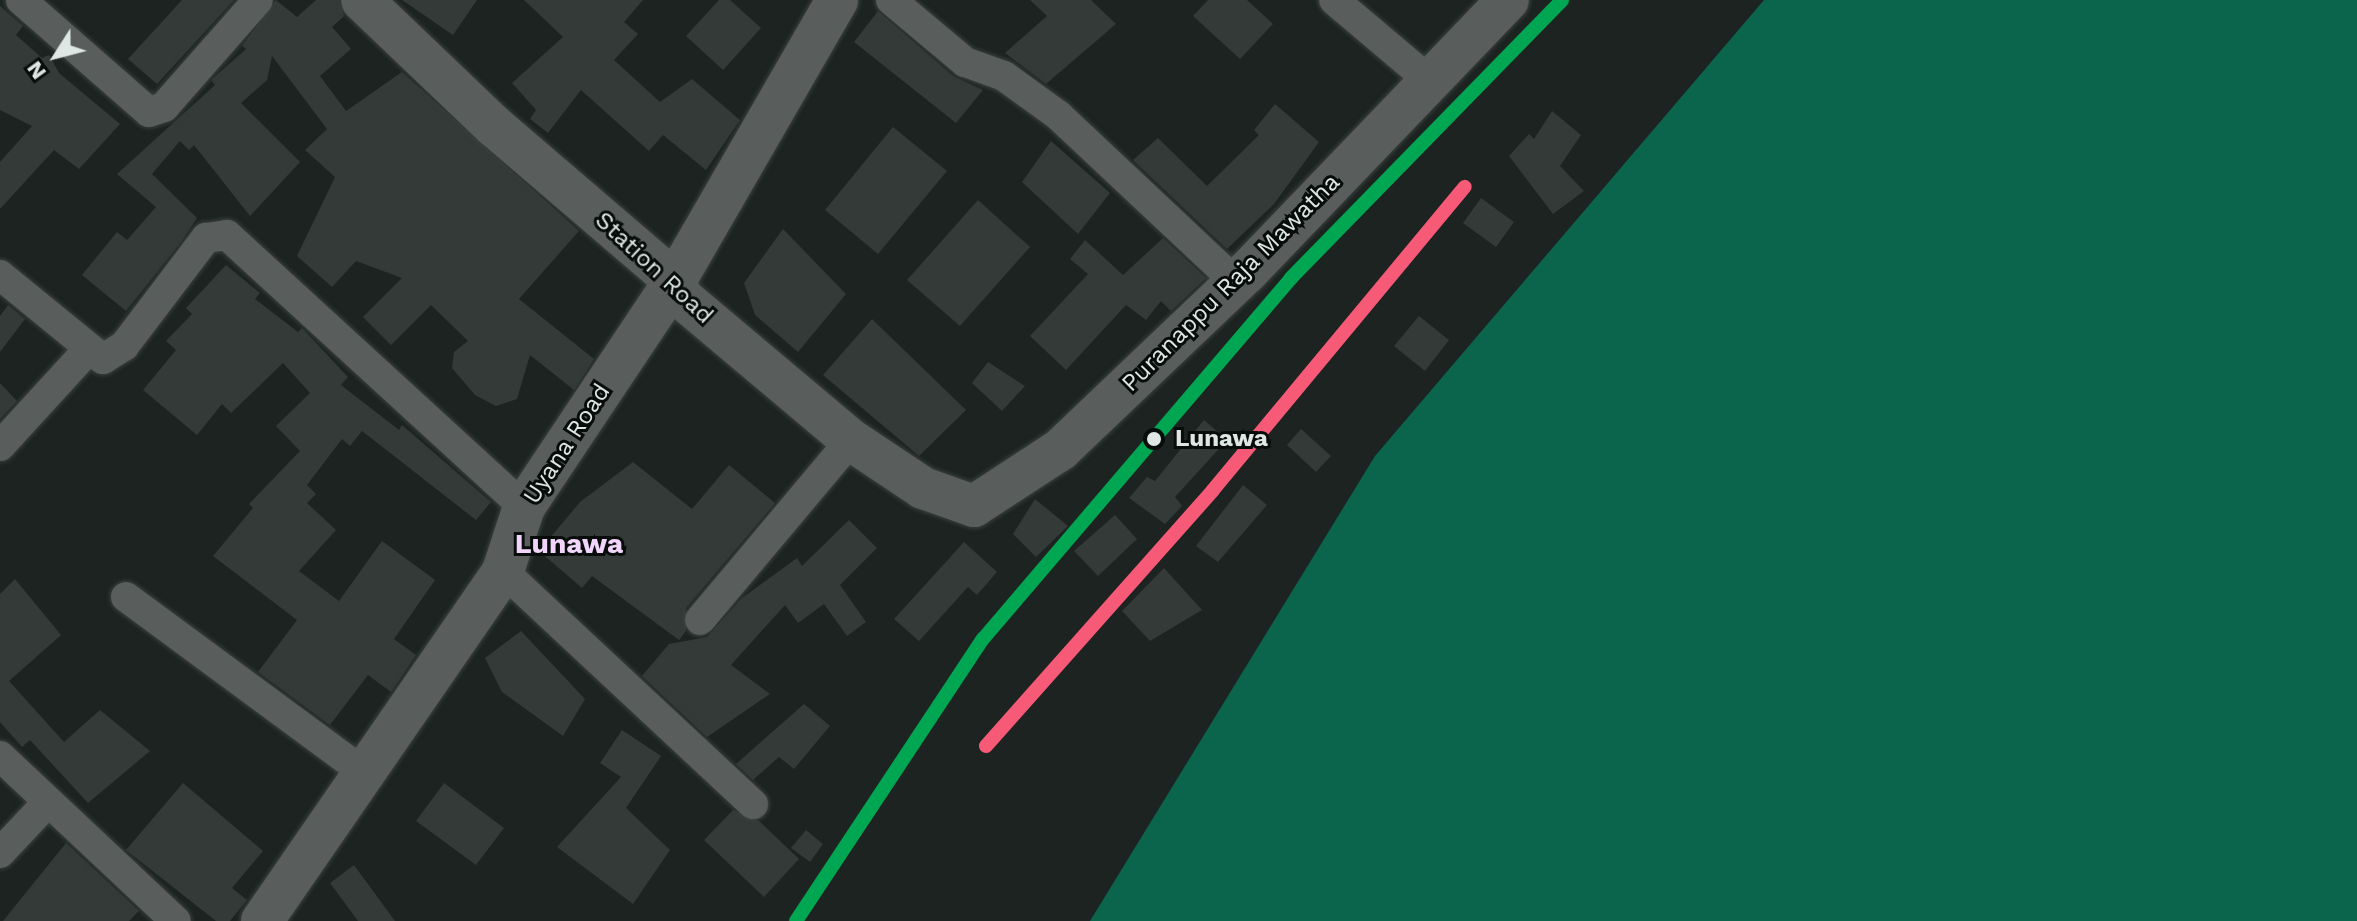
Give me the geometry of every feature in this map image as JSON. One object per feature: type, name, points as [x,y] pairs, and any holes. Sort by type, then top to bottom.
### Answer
[{"type":"street","points":[[21,0],[149,112],[164,107],[258,0]]},
{"type":"street","name":"Station Road","points":[[362,0],[494,126],[675,281],[681,297],[851,440],[923,488]]},
{"type":"street","name":"Uyana Road","points":[[262,921],[503,571],[524,507],[675,281],[837,0]]},
{"type":"street","points":[[891,0],[965,62],[1004,76],[1059,116],[1236,282]]},
{"type":"street","points":[[1334,0],[1430,81]]},
{"type":"street","name":"Puranappu Raja Mawatha","points":[[923,488],[974,506],[1036,466],[1236,282],[1508,0]]},
{"type":"street","points":[[0,275],[87,351],[103,359],[124,346],[206,238],[227,235],[524,507]]},
{"type":"street","points":[[0,446],[87,351]]},
{"type":"street","points":[[700,620],[851,440]]},
{"type":"street","points":[[503,571],[753,804]]},
{"type":"street","points":[[126,597],[365,773]]},
{"type":"street","points":[[0,756],[46,804],[176,921]]},
{"type":"street","points":[[0,853],[46,804]]},
{"type":"shaded area","points":[[1764,0],[2357,0],[2357,921],[1090,921],[1375,456]]},
{"type":"building","points":[[182,0],[234,0],[157,84],[128,59]]},
{"type":"building","points":[[276,0],[297,17],[316,0],[339,0],[344,16],[332,27],[351,49],[320,76],[346,111],[402,72],[579,231],[519,299],[594,359],[574,390],[530,355],[517,399],[496,406],[475,395],[452,368],[454,352],[468,341],[431,305],[391,345],[363,317],[402,278],[356,261],[332,287],[297,256],[335,177],[305,150],[327,129],[272,56],[267,80],[241,103],[300,162],[250,216],[194,145],[189,150],[180,141],[152,174],[197,218],[181,242],[126,311],[82,275],[117,232],[127,240],[156,207],[117,174],[215,85],[211,80],[246,49],[242,46]]},
{"type":"building","points":[[402,0],[477,0],[453,35]]},
{"type":"building","points":[[524,0],[643,0],[624,22],[638,34],[614,60],[660,102],[692,79],[740,120],[706,170],[663,135],[649,151],[581,90],[548,133],[530,119],[536,110],[512,83],[563,37]]},
{"type":"building","points":[[719,0],[730,0],[761,28],[723,70],[686,36]]},
{"type":"building","points":[[1030,0],[1091,0],[1116,24],[1046,84],[1005,53],[1047,16]]},
{"type":"building","points":[[1208,0],[1247,0],[1273,24],[1240,59],[1193,16]]},
{"type":"building","points":[[0,6],[23,26],[16,35],[42,58],[49,55],[59,73],[120,124],[79,169],[54,150],[0,209],[0,162],[32,126],[0,110]]},
{"type":"building","points":[[878,11],[953,76],[983,90],[956,123],[854,42]]},
{"type":"building","points":[[1275,104],[1319,142],[1274,204],[1227,249],[1133,160],[1158,138],[1207,186],[1259,135],[1254,130]]},
{"type":"building","points":[[1552,111],[1581,135],[1560,166],[1584,191],[1553,214],[1509,156],[1529,134],[1534,139]]},
{"type":"building","points":[[893,127],[947,171],[878,254],[825,210]]},
{"type":"building","points":[[1051,141],[1110,193],[1078,234],[1022,182]]},
{"type":"building","points":[[1481,198],[1514,222],[1496,247],[1463,223]]},
{"type":"building","points":[[978,200],[1030,247],[960,326],[907,280]]},
{"type":"building","points":[[783,229],[846,294],[798,352],[755,315],[744,283]]},
{"type":"building","points":[[1163,238],[1206,278],[1171,311],[1161,301],[1146,320],[1126,305],[1066,370],[1030,336],[1088,274],[1070,259],[1085,240],[1123,275]]},
{"type":"building","points":[[226,265],[260,293],[255,299],[298,332],[302,328],[348,377],[341,385],[399,430],[402,425],[491,502],[476,520],[362,431],[350,446],[342,439],[307,485],[316,494],[307,503],[336,530],[299,571],[339,601],[382,541],[435,580],[394,639],[416,655],[391,692],[368,675],[330,725],[258,672],[297,620],[213,556],[253,508],[249,504],[300,451],[276,426],[310,393],[283,363],[231,413],[222,404],[197,435],[143,390],[176,350],[166,341],[192,314],[186,308]]},
{"type":"building","points":[[8,305],[25,319],[0,352],[0,316]]},
{"type":"building","points":[[1419,316],[1449,340],[1425,371],[1394,346]]},
{"type":"building","points":[[872,319],[966,410],[919,456],[823,375]]},
{"type":"building","points":[[988,362],[1025,386],[1002,411],[972,383]]},
{"type":"building","points":[[0,383],[17,401],[0,419]]},
{"type":"building","points":[[1204,420],[1227,440],[1175,497],[1182,506],[1165,524],[1129,498],[1147,477],[1155,481]]},
{"type":"building","points":[[1301,429],[1331,456],[1316,472],[1287,445]]},
{"type":"building","points":[[633,462],[692,509],[729,465],[775,503],[686,608],[686,631],[679,640],[592,576],[582,588],[539,551],[580,502]]},
{"type":"building","points":[[1243,485],[1267,505],[1218,562],[1196,546]]},
{"type":"building","points":[[1035,499],[1068,526],[1036,557],[1013,534]]},
{"type":"building","points":[[1115,515],[1137,539],[1098,576],[1074,551]]},
{"type":"building","points":[[849,520],[877,548],[840,585],[866,622],[847,636],[824,604],[798,623],[785,605],[731,665],[770,694],[707,737],[642,676],[669,644],[707,637],[742,598],[797,558],[802,566]]},
{"type":"building","points":[[964,542],[997,572],[977,595],[968,587],[919,641],[894,619]]},
{"type":"building","points":[[1164,568],[1202,610],[1150,641],[1122,611]]},
{"type":"building","points":[[15,579],[61,635],[9,681],[64,742],[100,710],[150,751],[88,803],[30,740],[22,747],[0,722],[0,594]]},
{"type":"building","points":[[521,631],[585,699],[563,736],[502,692],[485,658]]},
{"type":"building","points":[[804,704],[830,726],[794,769],[779,757],[753,780],[736,764]]},
{"type":"building","points":[[622,730],[661,756],[626,808],[670,850],[633,904],[557,847],[621,777],[600,763]]},
{"type":"building","points":[[183,783],[263,851],[232,888],[247,900],[230,921],[216,921],[126,850]]},
{"type":"building","points":[[444,783],[504,828],[476,865],[416,821]]},
{"type":"building","points":[[733,810],[759,821],[799,859],[764,897],[704,840]]},
{"type":"building","points":[[806,830],[823,844],[810,862],[791,848]]},
{"type":"building","points":[[66,843],[139,911],[129,921],[3,921]]},
{"type":"building","points":[[354,865],[395,921],[358,921],[330,883]]},
{"type":"transit line","points":[[796,921],[983,639],[1291,278],[1562,0]]},
{"type":"transit line","points":[[986,746],[1213,490],[1465,187]]},
{"type":"place","name":"Lunawa","points":[[1154,439]]},
{"type":"district","name":"Lunawa","points":[[569,544]]}]
